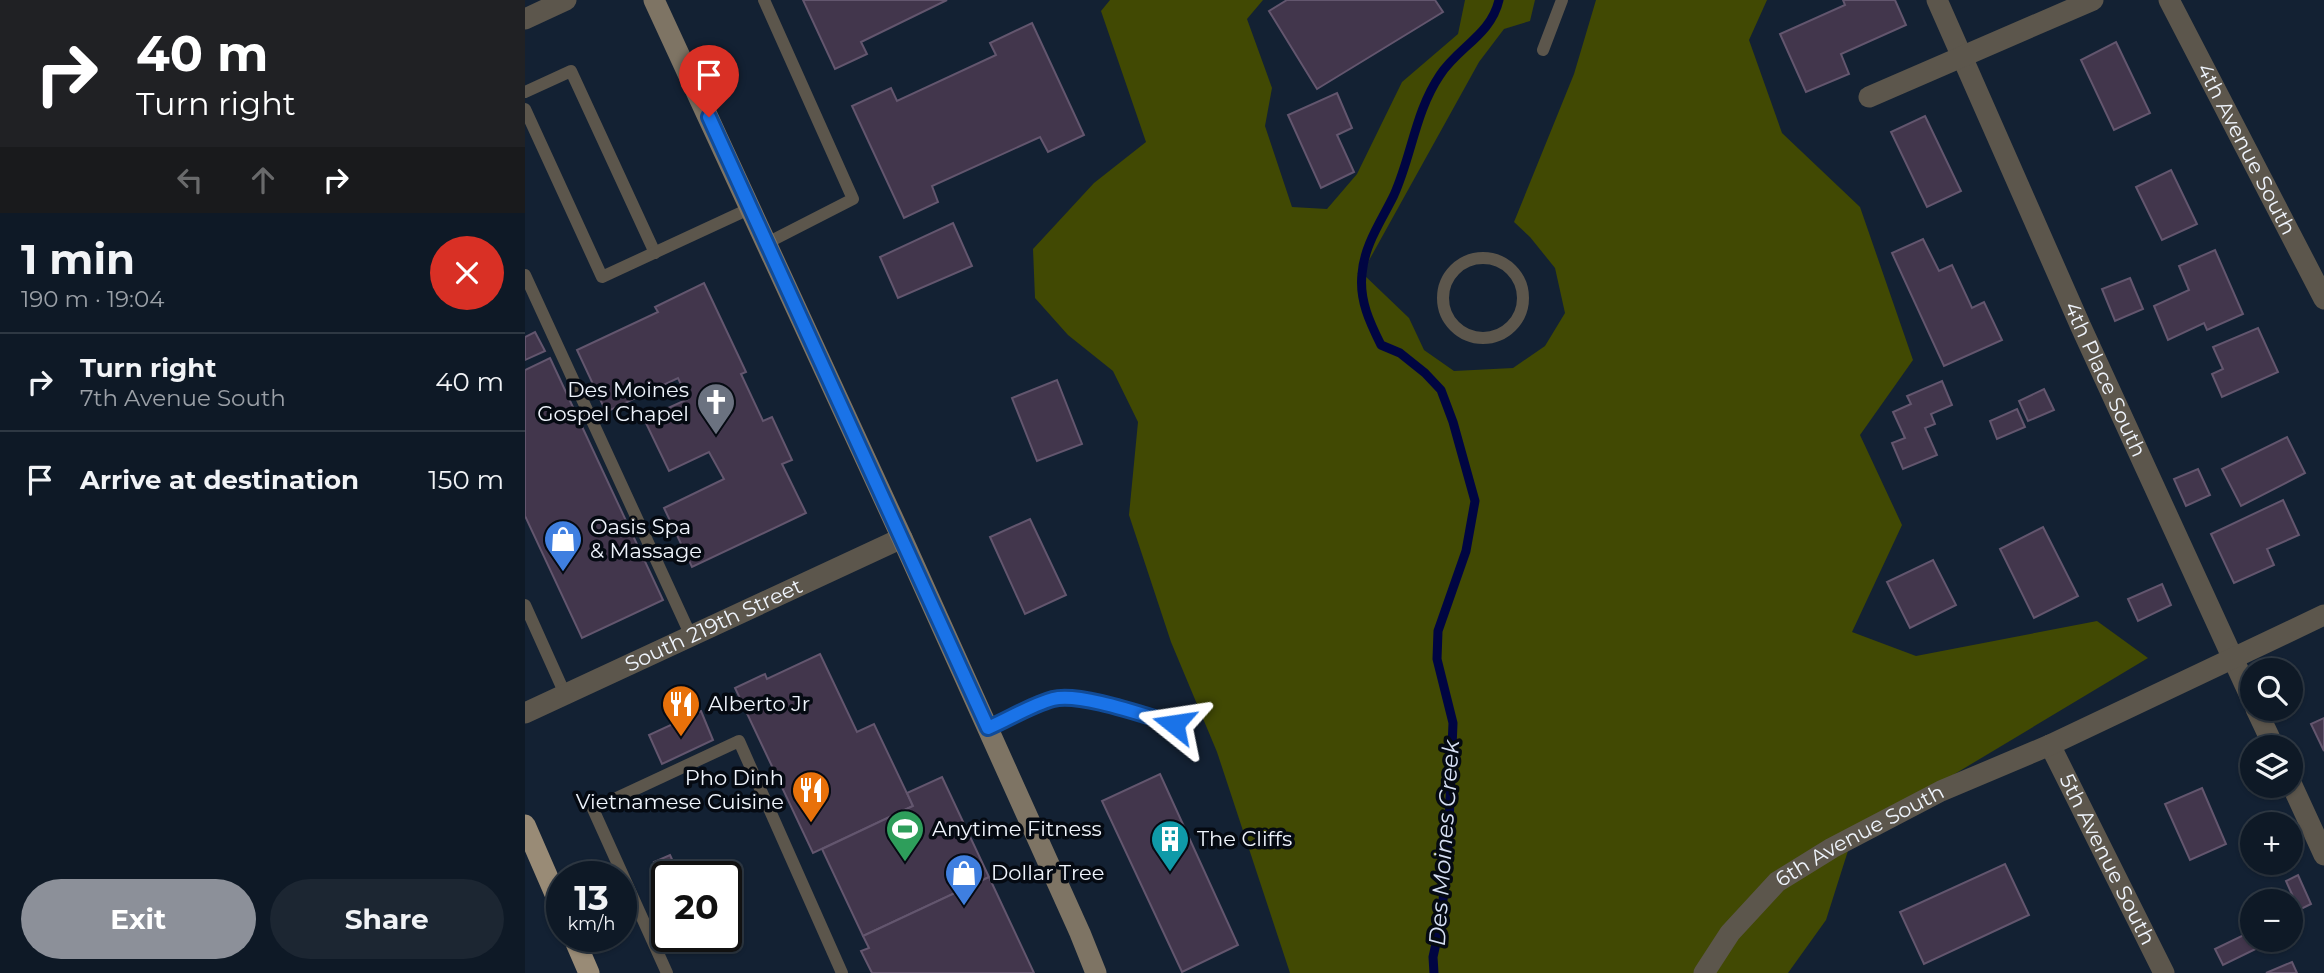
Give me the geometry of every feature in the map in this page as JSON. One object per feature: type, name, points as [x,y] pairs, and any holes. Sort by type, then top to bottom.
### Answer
[{"type":"main road","points":[[654,0],[902,538],[1096,973]]},
{"type":"main road","points":[[525,825],[546,873]]},
{"type":"main road","points":[[580,952],[589,973]]},
{"type":"street","points":[[525,19],[566,0]]},
{"type":"street","name":"4th Place South","points":[[1937,0],[2075,314],[2240,673]]},
{"type":"street","points":[[1869,97],[2093,0]]},
{"type":"street","name":"4th Avenue South","points":[[2169,0],[2324,299]]},
{"type":"street","name":"South 219th Street","points":[[525,713],[902,538]]},
{"type":"street","name":"6th Avenue South","points":[[1704,973],[1730,933],[1777,882],[1832,848],[1941,791],[2050,745],[2324,615]]},
{"type":"street","name":"5th Avenue South","points":[[2050,745],[2164,973]]},
{"type":"street","points":[[2298,798],[2324,855]]},
{"type":"lane","points":[[764,0],[853,199],[767,243]]},
{"type":"lane","points":[[1543,50],[1562,0]]},
{"type":"lane","points":[[525,92],[571,71],[655,253]]},
{"type":"lane","points":[[525,109],[602,277],[751,208]]},
{"type":"lane","points":[[1481,258],[1493,259],[1514,272],[1523,294],[1523,306],[1518,318],[1510,328],[1488,338],[1466,334],[1456,328],[1444,309],[1445,286],[1458,267],[1481,258]]},
{"type":"lane","points":[[527,284],[691,636]]},
{"type":"lane","points":[[525,605],[565,694]]},
{"type":"lane","points":[[988,728],[1053,699],[1067,698],[1174,724]]},
{"type":"lane","points":[[667,973],[593,809],[739,741],[842,973]]},
{"type":"green space","points":[[1110,0],[1263,0],[1247,19],[1272,88],[1265,126],[1292,207],[1327,209],[1357,174],[1402,82],[1458,34],[1465,0],[1535,0],[1530,21],[1504,29],[1479,62],[1362,273],[1409,318],[1424,350],[1454,371],[1513,368],[1545,346],[1565,313],[1555,268],[1514,222],[1574,74],[1596,0],[1767,0],[1749,40],[1782,133],[1860,207],[1913,360],[1860,435],[1902,525],[1852,632],[1916,656],[2097,621],[2148,658],[1853,835],[1826,920],[1788,973],[1290,973],[1217,752],[1171,642],[1129,515],[1138,422],[1113,371],[1068,335],[1035,298],[1033,249],[1094,183],[1146,142],[1101,11]]},
{"type":"building","points":[[803,0],[947,0],[861,42],[867,54],[835,69]]},
{"type":"building","points":[[1287,0],[1435,0],[1443,12],[1317,89],[1269,11]]},
{"type":"building","points":[[1843,0],[1895,0],[1906,25],[1841,54],[1849,74],[1806,92],[1780,34],[1845,5]]},
{"type":"building","points":[[1032,23],[1084,135],[1048,152],[1040,137],[932,186],[938,202],[904,218],[852,106],[891,88],[897,101],[996,55],[990,43]]},
{"type":"building","points":[[2116,42],[2150,113],[2114,130],[2081,60]]},
{"type":"building","points":[[1337,93],[1352,128],[1337,135],[1354,172],[1321,188],[1288,115]]},
{"type":"building","points":[[1925,116],[1961,191],[1927,207],[1891,132]]},
{"type":"building","points":[[2171,170],[2197,224],[2162,240],[2136,187]]},
{"type":"building","points":[[953,223],[972,266],[898,298],[880,257]]},
{"type":"building","points":[[1923,239],[1939,271],[1952,265],[1972,308],[1984,302],[2002,340],[1944,366],[1892,253]]},
{"type":"building","points":[[2215,250],[2243,314],[2207,330],[2204,323],[2168,340],[2154,306],[2189,290],[2179,266]]},
{"type":"building","points":[[2130,278],[2143,309],[2115,321],[2102,289]]},
{"type":"building","name":"Des Moines Gospel Chapel","points":[[704,283],[746,372],[741,374],[763,421],[772,417],[792,460],[782,464],[806,513],[692,567],[664,508],[724,479],[709,452],[669,471],[644,419],[688,399],[678,378],[606,412],[577,350],[658,312],[655,307]]},
{"type":"building","points":[[2258,328],[2278,372],[2222,397],[2212,374],[2223,369],[2213,347]]},
{"type":"building","points":[[535,332],[545,351],[525,360],[525,337]]},
{"type":"building","points":[[550,358],[663,600],[582,638],[525,516],[525,370]]},
{"type":"building","points":[[1057,380],[1082,444],[1037,461],[1012,398]]},
{"type":"building","points":[[1942,381],[1952,405],[1931,414],[1935,424],[1925,428],[1937,455],[1903,469],[1892,443],[1905,438],[1893,412],[1911,404],[1907,396]]},
{"type":"building","points":[[2044,389],[2054,410],[2028,421],[2019,401]]},
{"type":"building","points":[[2017,409],[2025,427],[1997,439],[1990,421]]},
{"type":"building","points":[[2287,437],[2305,473],[2241,506],[2222,469]]},
{"type":"building","points":[[2198,469],[2210,495],[2186,506],[2174,479]]},
{"type":"building","points":[[2283,500],[2299,535],[2267,549],[2274,565],[2234,583],[2211,534]]},
{"type":"building","points":[[1030,519],[1066,595],[1025,614],[990,537]]},
{"type":"building","points":[[2043,527],[2078,596],[2034,618],[2000,549]]},
{"type":"building","points":[[1933,560],[1956,605],[1910,628],[1887,582]]},
{"type":"building","points":[[2162,584],[2171,605],[2138,621],[2128,599]]},
{"type":"building","points":[[820,654],[857,732],[874,724],[913,806],[813,853],[735,688],[765,674],[767,679]]},
{"type":"building","name":"Alberto Jr","points":[[701,711],[713,740],[662,764],[649,735]]},
{"type":"building","points":[[2324,718],[2324,751],[2311,724]]},
{"type":"building","name":"The Cliffs","points":[[1160,774],[1238,945],[1182,972],[1102,801]]},
{"type":"building","name":"Anytime Fitness","points":[[942,777],[989,877],[863,936],[822,849],[913,806],[907,793]]},
{"type":"building","points":[[2202,788],[2226,844],[2190,860],[2165,804]]},
{"type":"building","points":[[670,855],[673,861],[656,861]]},
{"type":"building","points":[[2005,864],[2029,915],[1924,964],[1900,912]]},
{"type":"building","points":[[2298,875],[2311,904],[2303,908],[2303,889],[2290,889],[2286,881]]},
{"type":"building","name":"Dollar Tree","points":[[989,877],[1034,973],[872,973],[861,951],[869,948],[863,936]]},
{"type":"building","points":[[2240,937],[2240,952],[2250,952],[2223,965],[2215,949]]},
{"type":"building","points":[[2292,962],[2297,973],[2266,973]]},
{"type":"waterway","name":"Des Moines Creek","points":[[1434,973],[1433,957],[1441,921],[1448,848],[1453,723],[1437,659],[1438,631],[1466,551],[1475,501],[1453,422],[1441,390],[1400,353],[1381,345],[1364,302],[1362,274],[1370,243],[1394,195],[1419,119],[1432,89],[1447,65],[1489,23],[1499,0]]},
{"type":"place","name":"Des Moines Gospel Chapel","points":[[716,436]]},
{"type":"place","name":"Oasis Spa & Massage","points":[[563,573]]},
{"type":"place","name":"Alberto Jr","points":[[681,738]]},
{"type":"place","name":"Pho Dinh Vietnamese Cuisine","points":[[811,824]]},
{"type":"place","name":"Anytime Fitness","points":[[905,863]]},
{"type":"place","name":"The Cliffs","points":[[1170,873]]},
{"type":"place","name":"Dollar Tree","points":[[964,907]]},
{"type":"route","points":[[709,117],[988,728],[1053,699],[1067,698],[1174,724]]}]
